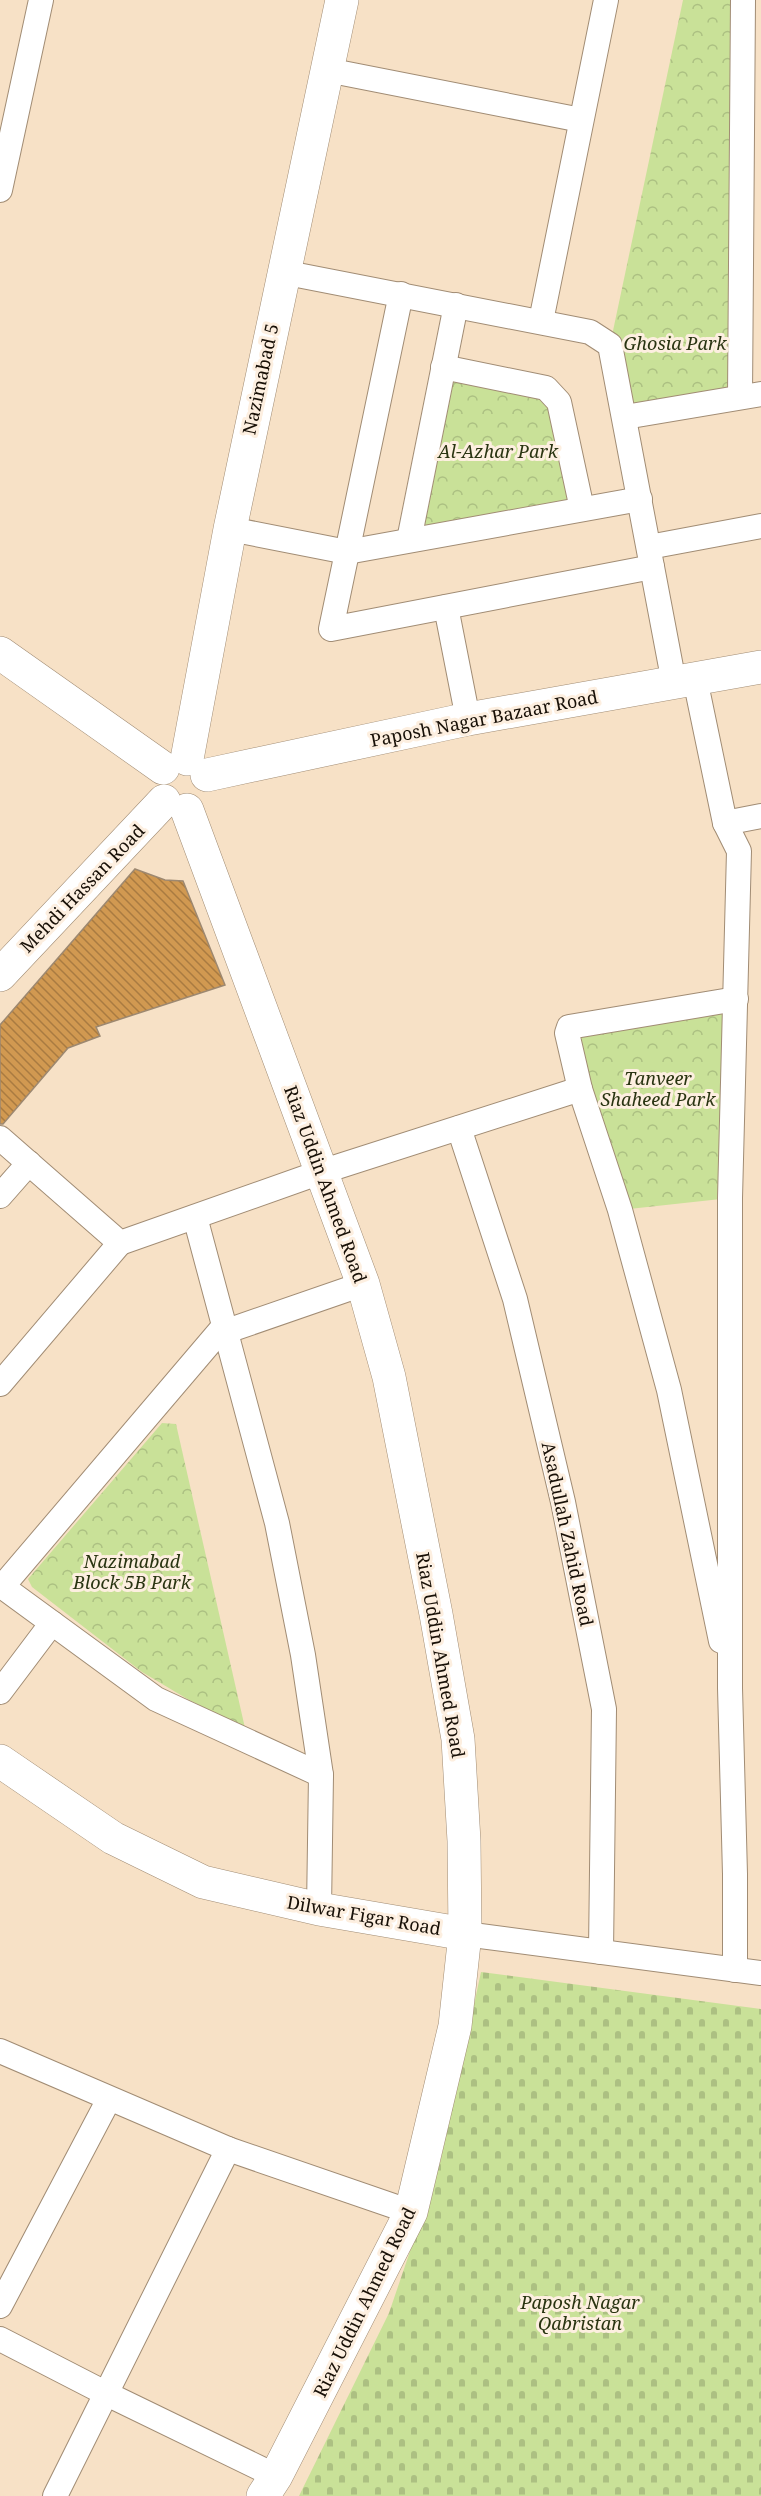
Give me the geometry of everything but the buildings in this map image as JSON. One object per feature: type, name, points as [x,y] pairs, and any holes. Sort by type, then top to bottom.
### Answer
[{"type":"street","points":[[0,190],[3,163],[41,0]]},
{"type":"street","name":"Nazimabad 5","points":[[186,768],[230,529],[282,272],[342,0]]},
{"type":"street","points":[[540,321],[606,0]]},
{"type":"street","points":[[625,417],[750,396],[743,0]]},
{"type":"street","points":[[327,70],[581,120]]},
{"type":"street","points":[[282,272],[590,332],[610,345],[651,557],[724,823],[739,851],[730,1198],[730,1688],[735,1970]]},
{"type":"street","points":[[401,294],[331,629],[446,607],[651,557],[761,526]]},
{"type":"street","points":[[409,540],[456,305]]},
{"type":"street","points":[[444,367],[546,388],[559,402],[582,509]]},
{"type":"street","points":[[230,529],[347,552],[640,499]]},
{"type":"street","points":[[446,607],[468,719]]},
{"type":"street","points":[[0,652],[186,768]]},
{"type":"street","name":"Paposh Nagar Bazaar Road","points":[[186,768],[761,667]]},
{"type":"street","name":"Riaz Uddin Ahmed Road","points":[[186,768],[157,785],[175,806],[321,1172],[363,1284],[388,1377],[436,1614],[458,1739],[464,1841],[465,1934],[455,2026],[411,2212],[270,2486]]},
{"type":"street","name":"Mehdi Hassan Road","points":[[4,964],[175,806],[194,808],[206,798],[209,783],[186,768]]},
{"type":"street","points":[[724,823],[761,816]]},
{"type":"street","points":[[730,1688],[669,1390],[620,1210],[580,1089],[567,1033],[569,1027],[736,999]]},
{"type":"street","points":[[0,1384],[120,1243],[321,1172],[580,1089]]},
{"type":"street","name":"Asadullah Zahid Road","points":[[459,1128],[515,1299],[563,1503],[604,1709],[601,1952]]},
{"type":"street","points":[[0,1138],[120,1243]]},
{"type":"street","points":[[0,1196],[29,1163]]},
{"type":"street","points":[[195,1217],[277,1523],[303,1655],[321,1775],[319,1909]]},
{"type":"street","points":[[321,1775],[156,1699],[1,1586],[226,1328],[363,1284]]},
{"type":"street","points":[[0,1692],[52,1623]]},
{"type":"street","name":"Dilwar Figar Road","points":[[0,1761],[113,1838],[203,1882],[319,1909],[465,1934],[761,1973]]},
{"type":"street","points":[[0,2051],[228,2149],[411,2212]]},
{"type":"street","points":[[0,2306],[109,2099]]},
{"type":"street","points":[[55,2496],[228,2149]]},
{"type":"street","points":[[0,2339],[107,2394],[270,2486]]},
{"type":"green space","name":"Ghosia Park","points":[[683,0],[743,0],[740,397],[625,417],[610,345]]},
{"type":"green space","name":"Al-Azhar Park","points":[[443,367],[546,388],[582,509],[409,540]]},
{"type":"green space","name":"Tanveer Shaheed Park","points":[[736,999],[730,1198],[620,1210],[569,1027]]},
{"type":"green space","name":"Nazimabad Block 5B Park","points":[[162,1423],[176,1424],[245,1728],[189,1700],[142,1672],[32,1587],[28,1579]]},
{"type":"green space","name":"Paposh Nagar Qabristan","points":[[481,1972],[761,2009],[761,2496],[299,2496],[389,2313],[440,2163]]}]
